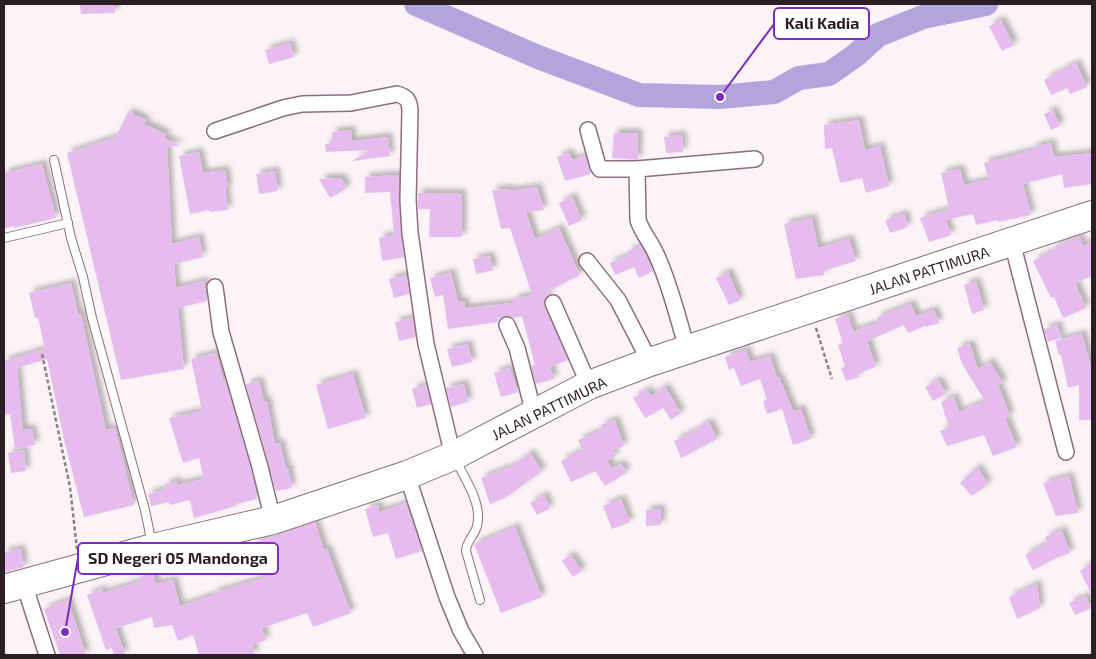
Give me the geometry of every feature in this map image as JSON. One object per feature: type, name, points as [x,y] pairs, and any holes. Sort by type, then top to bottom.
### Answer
[{"type":"highway","name":"JALAN PATTIMURA","points":[[14,586],[153,548],[272,520],[407,475],[453,456],[589,385],[650,362],[688,351],[1092,215]]},
{"type":"street","points":[[216,132],[283,108],[302,104],[351,103],[397,94],[404,96],[408,100],[410,110],[408,200],[410,233],[426,344],[453,456]]},
{"type":"street","points":[[588,130],[600,169],[637,169],[755,159]]},
{"type":"street","points":[[637,169],[638,220],[663,271],[688,351]]},
{"type":"street","points":[[1012,242],[1066,452]]},
{"type":"street","points":[[587,261],[618,300],[650,362]]},
{"type":"street","points":[[215,287],[226,349],[260,467],[272,520]]},
{"type":"street","points":[[553,303],[589,385]]},
{"type":"street","points":[[507,325],[517,348],[534,414]]},
{"type":"street","points":[[407,475],[447,597],[461,631],[475,655]]},
{"type":"street","points":[[14,586],[47,655]]},
{"type":"lane","points":[[54,160],[92,318],[153,548]]},
{"type":"lane","points":[[4,238],[68,223]]},
{"type":"lane","points":[[453,456],[474,498],[478,511],[477,526],[466,546],[466,551],[480,600]]},
{"type":"path","points":[[810,309],[832,379]]},
{"type":"path","points":[[42,354],[70,487],[80,569]]},
{"type":"building","points":[[80,4],[115,4],[115,13],[81,14]]},
{"type":"building","points":[[1001,20],[1014,45],[1002,51],[989,26]]},
{"type":"building","points":[[290,43],[294,57],[269,64],[265,50]]},
{"type":"building","points":[[1076,63],[1087,87],[1070,94],[1067,88],[1051,95],[1044,80]]},
{"type":"building","points":[[1053,110],[1060,126],[1051,130],[1044,114]]},
{"type":"building","points":[[128,112],[146,120],[144,124],[166,134],[164,138],[180,146],[167,147],[172,244],[199,237],[203,257],[174,264],[176,288],[204,281],[207,301],[178,308],[184,369],[121,380],[67,153],[116,137]]},
{"type":"building","points":[[859,120],[865,150],[880,146],[889,186],[866,193],[862,178],[840,183],[832,148],[825,149],[824,125]]},
{"type":"building","points":[[351,130],[352,141],[388,137],[390,156],[352,161],[370,150],[326,152],[325,144],[332,144],[332,132]]},
{"type":"building","points":[[614,133],[638,133],[638,160],[612,158]]},
{"type":"building","points":[[682,135],[683,152],[666,153],[664,137]]},
{"type":"building","points":[[1051,143],[1054,157],[1092,153],[1092,184],[1064,188],[1062,174],[1023,184],[1031,215],[976,225],[973,214],[946,220],[951,235],[929,242],[920,218],[949,209],[941,173],[960,169],[964,185],[988,180],[984,163],[1034,150],[1033,147]]},
{"type":"building","points":[[199,152],[203,173],[225,170],[228,188],[225,188],[228,210],[210,212],[209,210],[190,214],[179,156]]},
{"type":"building","points":[[569,153],[572,160],[585,156],[591,174],[565,181],[557,157]]},
{"type":"building","points":[[42,164],[56,218],[4,229],[4,173]]},
{"type":"building","points":[[275,171],[278,191],[259,194],[256,174]]},
{"type":"building","points":[[399,175],[399,201],[404,257],[382,261],[379,238],[394,235],[390,192],[365,193],[365,177]]},
{"type":"building","points":[[341,178],[347,188],[330,198],[319,179]]},
{"type":"building","points":[[537,187],[544,210],[526,212],[535,239],[559,228],[580,275],[548,291],[549,295],[545,298],[544,306],[568,360],[550,367],[554,379],[536,384],[531,366],[535,365],[522,316],[513,318],[508,316],[498,317],[499,322],[448,329],[443,295],[435,297],[430,278],[451,273],[458,302],[464,301],[465,308],[514,303],[513,299],[532,295],[510,228],[501,229],[492,190],[509,189],[510,191]]},
{"type":"building","points":[[418,193],[462,194],[462,237],[429,237],[430,209],[418,209]]},
{"type":"building","points":[[572,197],[582,220],[569,226],[559,203]]},
{"type":"building","points":[[904,214],[908,227],[890,233],[885,220]]},
{"type":"building","points":[[812,218],[818,248],[849,239],[856,261],[823,271],[824,275],[796,279],[784,224]]},
{"type":"building","points":[[1079,236],[1083,246],[1092,242],[1092,276],[1075,283],[1086,308],[1063,318],[1054,297],[1051,298],[1033,261],[1054,250],[1053,248]]},
{"type":"building","points":[[641,246],[653,271],[639,278],[634,267],[615,275],[610,263],[629,255],[627,252]]},
{"type":"building","points":[[490,256],[493,270],[476,274],[473,259]]},
{"type":"building","points":[[728,272],[740,300],[729,305],[716,278]]},
{"type":"building","points":[[407,275],[409,294],[394,298],[389,279]]},
{"type":"building","points":[[976,281],[984,310],[972,314],[964,285]]},
{"type":"building","points":[[71,283],[78,314],[81,314],[106,430],[115,428],[134,505],[84,517],[64,440],[47,359],[17,368],[23,430],[32,429],[35,445],[15,449],[10,414],[4,415],[4,361],[45,349],[38,318],[35,318],[29,293]]},
{"type":"building","points":[[911,304],[916,316],[934,310],[939,323],[908,333],[904,325],[867,341],[876,367],[858,373],[859,377],[846,381],[841,368],[845,367],[838,345],[843,344],[835,319],[848,315],[853,331],[879,323],[877,317]]},
{"type":"building","points":[[413,318],[416,337],[399,341],[395,322]]},
{"type":"building","points":[[1057,325],[1061,338],[1048,342],[1044,329]]},
{"type":"building","points":[[1082,334],[1092,367],[1092,420],[1079,420],[1079,385],[1068,388],[1061,355],[1059,355],[1055,341]]},
{"type":"building","points":[[468,344],[472,362],[452,367],[447,349]]},
{"type":"building","points":[[970,344],[978,369],[990,362],[1003,383],[998,385],[1010,416],[1005,418],[1017,447],[993,456],[984,435],[947,446],[940,431],[949,428],[941,402],[954,397],[959,412],[985,401],[962,364],[957,348]]},
{"type":"building","points":[[746,350],[750,362],[770,356],[777,378],[779,377],[793,411],[801,409],[811,439],[793,445],[782,409],[767,414],[763,401],[767,400],[760,379],[741,386],[734,368],[729,370],[725,357]]},
{"type":"building","points":[[216,353],[251,469],[257,499],[194,518],[190,500],[170,505],[169,502],[151,506],[148,494],[166,489],[165,484],[176,481],[177,485],[204,479],[199,458],[183,463],[169,418],[202,411],[191,359]]},
{"type":"building","points":[[510,368],[518,392],[501,397],[494,373]]},
{"type":"building","points":[[353,374],[366,418],[328,429],[316,385]]},
{"type":"building","points":[[938,380],[946,394],[933,401],[925,387]]},
{"type":"building","points":[[259,381],[264,401],[267,401],[275,444],[280,443],[292,488],[276,491],[246,384]]},
{"type":"building","points":[[464,384],[468,402],[451,407],[446,388]]},
{"type":"building","points":[[426,385],[431,404],[417,408],[412,389]]},
{"type":"building","points":[[665,387],[681,413],[671,420],[663,408],[645,418],[633,398],[647,390],[651,396]]},
{"type":"building","points":[[615,420],[624,446],[612,450],[616,455],[607,461],[612,468],[621,464],[627,472],[605,486],[595,471],[571,482],[561,461],[582,450],[578,440],[602,430],[601,425]]},
{"type":"building","points":[[709,422],[717,439],[681,458],[674,441]]},
{"type":"building","points":[[24,450],[26,471],[11,473],[8,453]]},
{"type":"building","points":[[530,453],[542,471],[505,498],[490,504],[481,478],[513,466]]},
{"type":"building","points":[[977,467],[988,484],[972,496],[960,483]]},
{"type":"building","points":[[1069,476],[1078,513],[1056,516],[1043,483]]},
{"type":"building","points":[[544,495],[550,508],[537,515],[530,503]]},
{"type":"building","points":[[621,499],[630,522],[612,529],[603,506]]},
{"type":"building","points":[[406,503],[422,551],[396,559],[388,533],[373,537],[365,509],[378,505],[379,512]]},
{"type":"building","points":[[661,509],[661,525],[646,526],[646,510]]},
{"type":"building","points":[[315,522],[324,550],[327,549],[351,613],[313,627],[307,613],[262,628],[266,640],[252,645],[255,655],[199,655],[193,635],[178,641],[172,625],[154,628],[152,617],[116,628],[125,655],[114,655],[112,648],[106,650],[87,595],[102,589],[103,593],[141,581],[140,577],[153,573],[156,584],[173,580],[180,606],[214,595],[213,593],[267,577],[254,543]]},
{"type":"building","points":[[515,527],[542,597],[501,613],[474,544]]},
{"type":"building","points":[[1062,530],[1070,553],[1033,570],[1025,555],[1047,543],[1045,537]]},
{"type":"building","points":[[21,549],[24,567],[5,572],[4,552]]},
{"type":"building","points":[[571,555],[582,571],[573,577],[562,561]]},
{"type":"building","points":[[1092,562],[1092,595],[1080,571]]},
{"type":"building","points":[[1037,584],[1040,608],[1017,619],[1009,597]]},
{"type":"building","points":[[1086,596],[1091,608],[1075,615],[1069,603]]},
{"type":"building","points":[[68,600],[86,655],[60,655],[44,609]]},
{"type":"waterway","points":[[416,4],[538,57],[639,95],[720,97],[774,92],[799,78],[829,74],[856,55],[878,35],[923,17],[986,4]]},
{"type":"place","name":"Kali Kadia","points":[[720,97]]},
{"type":"place","name":"SD Negeri 05 Mandonga","points":[[65,632]]}]
